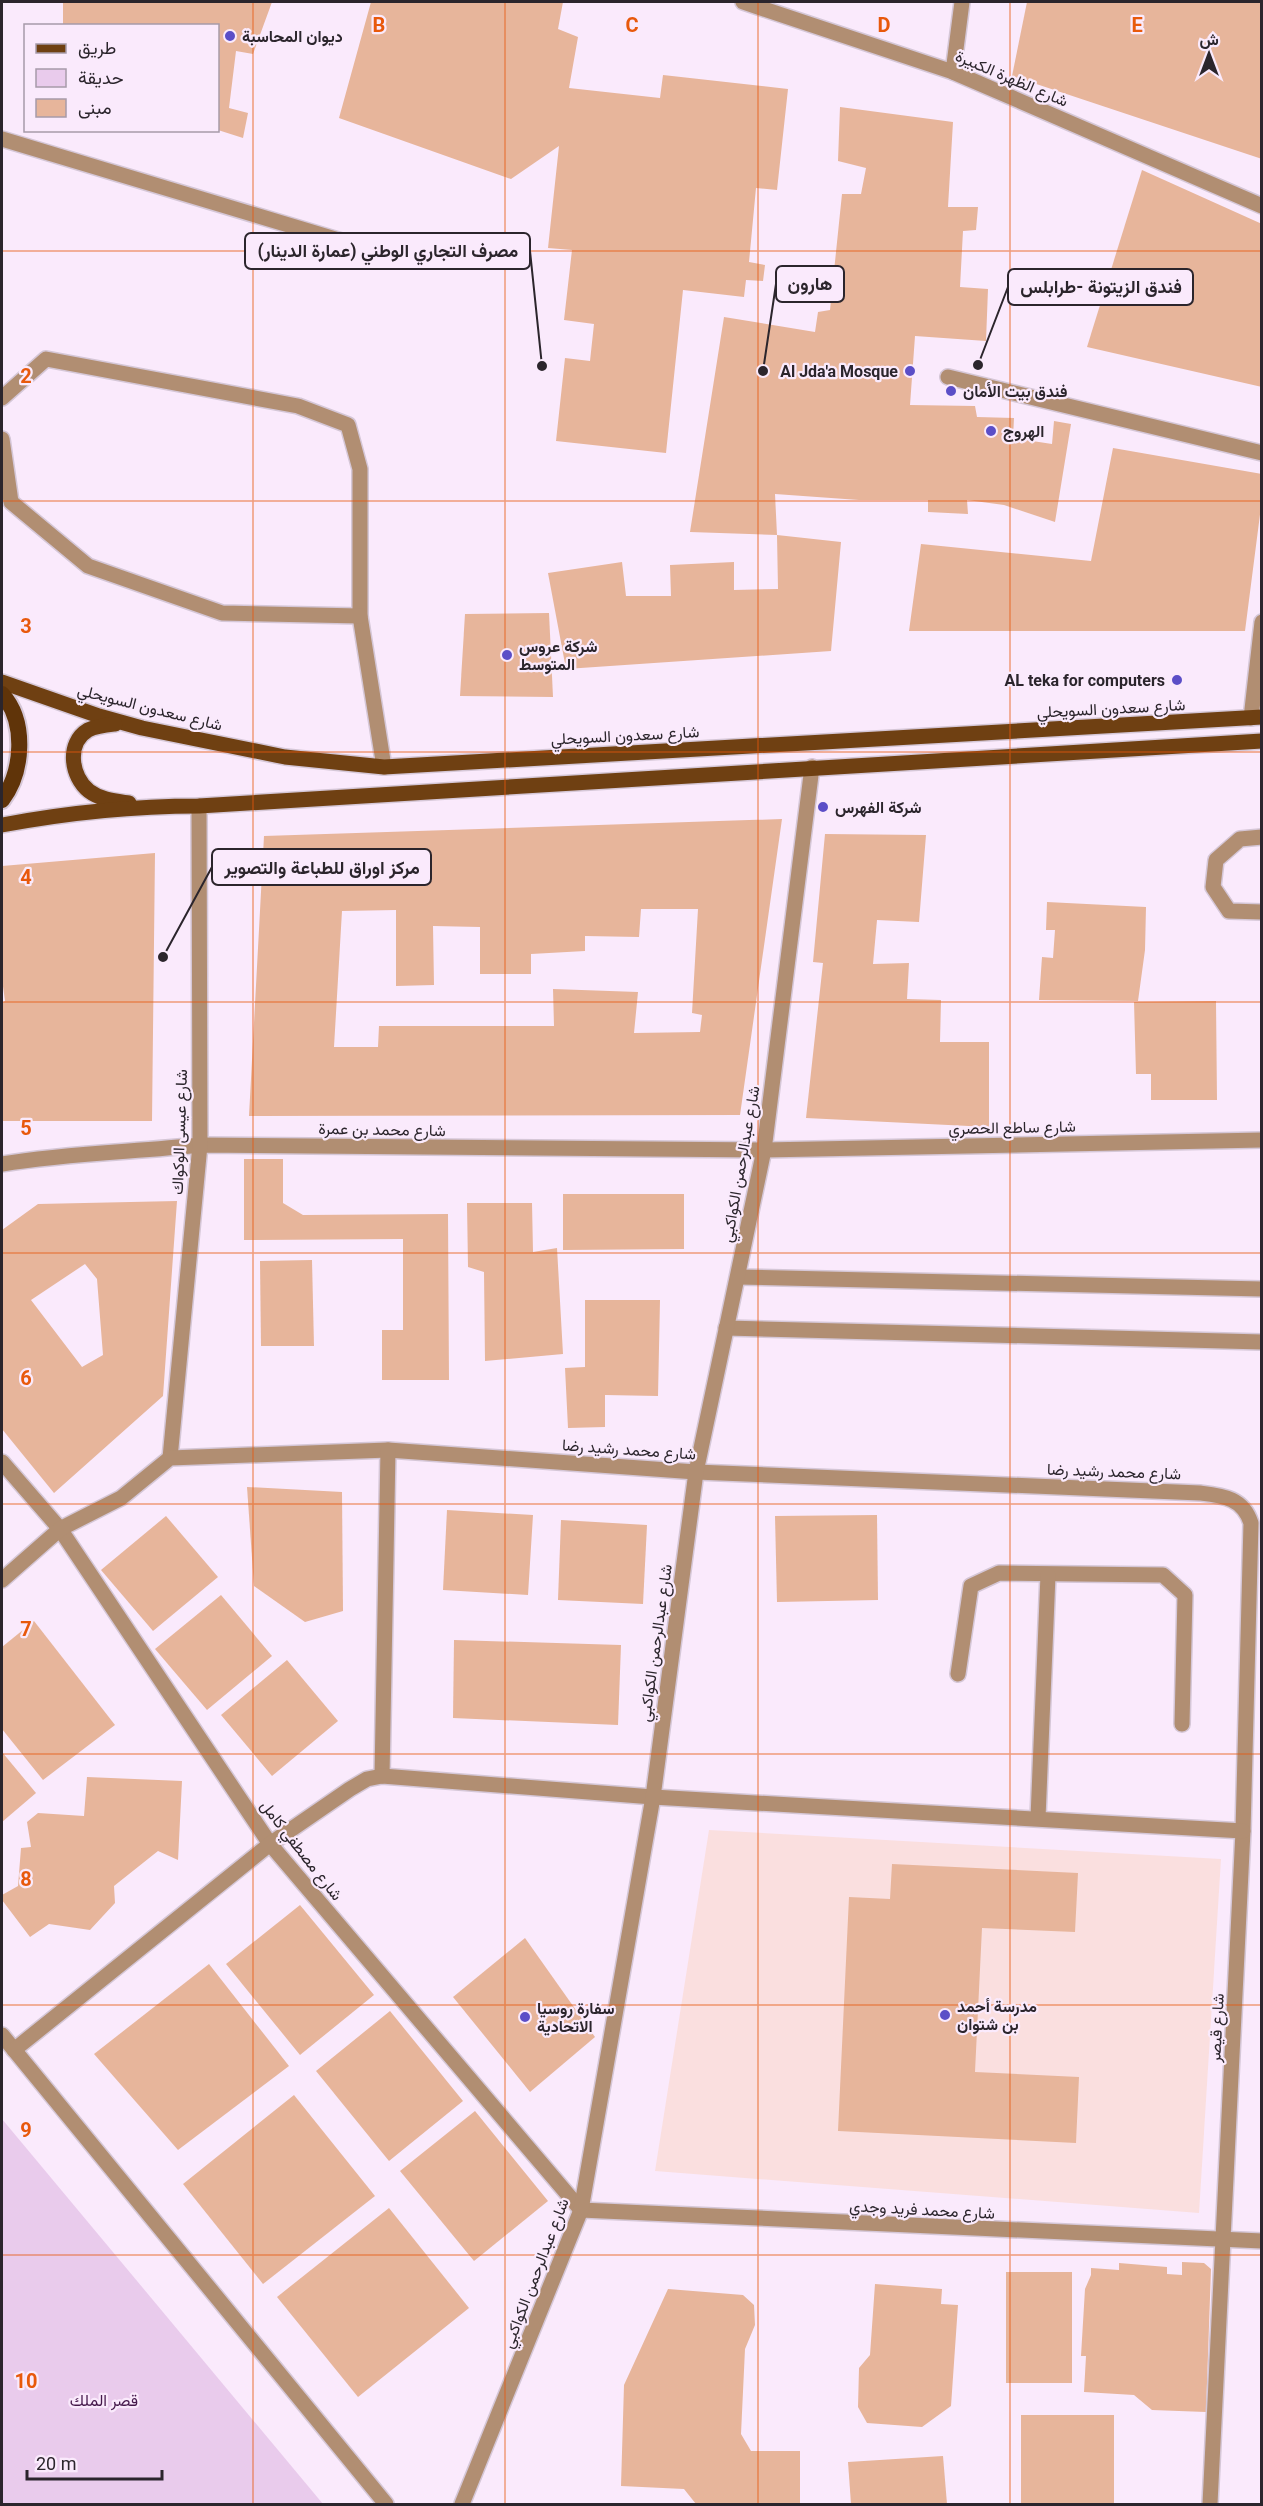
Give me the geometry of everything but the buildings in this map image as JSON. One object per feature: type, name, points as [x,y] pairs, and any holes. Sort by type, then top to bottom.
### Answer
[{"type":"highway","points":[[2,694],[7,699],[18,729],[19,760],[9,790],[2,800]]},
{"type":"main road","name":"شارع سعدون السويحلي","points":[[2,682],[99,716],[142,728],[285,758],[384,767],[1256,717]]},
{"type":"main road","points":[[142,728],[116,724],[87,731],[77,740],[73,754],[75,769],[84,785],[99,796],[111,801],[163,806]]},
{"type":"main road","points":[[2,825],[73,814],[163,806],[198,806],[1262,741]]},
{"type":"street","name":"شارع الظهرة الكبيرة","points":[[742,2],[953,72],[1262,206]]},
{"type":"street","points":[[953,72],[962,2]]},
{"type":"street","points":[[2,138],[405,260]]},
{"type":"street","points":[[2,398],[46,359],[298,406],[348,425],[360,469],[360,616],[384,767]]},
{"type":"street","points":[[948,377],[1262,453]]},
{"type":"street","points":[[2,439],[11,502],[88,566],[222,613],[360,616]]},
{"type":"street","points":[[1256,717],[1262,622]]},
{"type":"street","name":"شارع عبدالرحمن الكواكبي","points":[[462,2505],[581,2210],[653,1797],[696,1472],[764,1150],[812,767]]},
{"type":"street","name":"شارع عيسى الوكواك","points":[[170,1458],[200,1145],[198,806]]},
{"type":"street","points":[[1262,837],[1240,839],[1216,860],[1213,887],[1229,911],[1262,912]]},
{"type":"street","name":"شارع ساطع الحصري","points":[[764,1150],[1262,1140]]},
{"type":"street","name":"شارع محمد بن عمرة","points":[[2,1164],[44,1157],[126,1153],[200,1145],[764,1150]]},
{"type":"street","points":[[738,1277],[1262,1289]]},
{"type":"street","points":[[726,1328],[1262,1342]]},
{"type":"street","points":[[382,1776],[388,1450]]},
{"type":"street","name":"شارع محمد رشيد رضا","points":[[170,1458],[388,1450],[696,1472],[1200,1492],[1235,1502],[1247,1510],[1251,1523],[1251,1553]]},
{"type":"street","points":[[2,1580],[60,1529],[120,1498],[170,1458]]},
{"type":"street","name":"شارع مصطفي كامل","points":[[2,1462],[60,1529],[270,1844],[581,2210]]},
{"type":"street","name":"شارع قيصر","points":[[1210,2505],[1243,1831],[1245,1696],[1251,1553]]},
{"type":"street","points":[[958,1674],[971,1586],[999,1573],[1163,1575],[1185,1595],[1182,1724]]},
{"type":"street","points":[[1038,1818],[1048,1575]]},
{"type":"street","points":[[1245,1696],[1262,1697]]},
{"type":"street","points":[[14,2050],[270,1844],[350,1788],[367,1779],[382,1776],[653,1797],[1243,1831]]},
{"type":"street","points":[[2,2035],[386,2505]]},
{"type":"street","name":"شارع محمد فريد وجدي","points":[[581,2210],[1262,2241]]},
{"type":"shaded area","name":"مدرسة أحمد بن شتوان","points":[[709,1830],[1221,1859],[1199,2213],[655,2171]]},
{"type":"green space","name":"قصر الملك","points":[[2,2119],[323,2504],[2,2504]]},
{"type":"place","name":"ديوان المحاسبة","points":[[230,36]]},
{"type":"place","name":"فندق الزيتونة -طرابلس","points":[[978,365]]},
{"type":"place","name":"مصرف التجاري الوطني (عمارة الدينار)","points":[[542,366]]},
{"type":"place","name":"هارون","points":[[763,371]]},
{"type":"place","name":"Al Jda'a Mosque","points":[[910,371]]},
{"type":"place","name":"فندق بيت الأمان","points":[[951,391]]},
{"type":"place","name":"الهروج","points":[[991,431]]},
{"type":"place","name":"شركة عروس المتوسط","points":[[507,655]]},
{"type":"place","name":"AL teka for computers","points":[[1177,680]]},
{"type":"place","name":"شركة الفهرس","points":[[823,807]]},
{"type":"place","name":"مركز اوراق للطباعة والتصوير","points":[[163,957]]},
{"type":"place","name":"مدرسة أحمد بن شتوان","points":[[945,2015]]},
{"type":"place","name":"سفارة روسيا الاتحادية","points":[[525,2017]]}]
